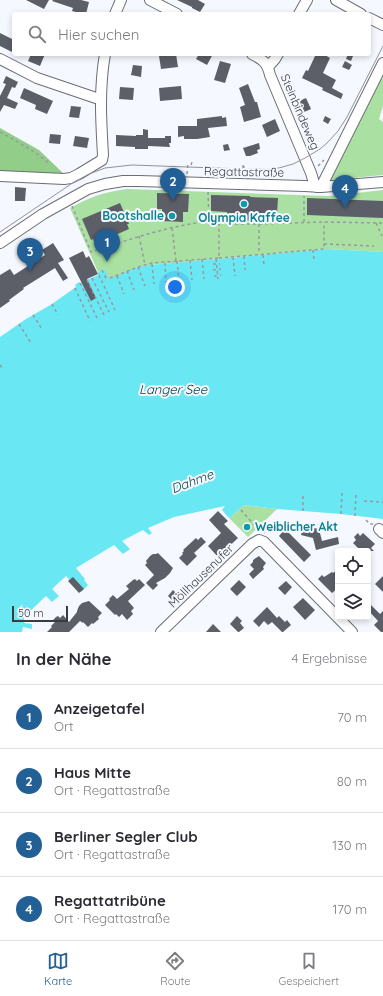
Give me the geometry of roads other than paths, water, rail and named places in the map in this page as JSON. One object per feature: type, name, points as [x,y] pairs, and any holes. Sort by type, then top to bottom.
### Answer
[{"type":"street","points":[[116,12],[121,0]]},
{"type":"street","points":[[150,0],[173,12]]},
{"type":"street","points":[[300,12],[307,0]]},
{"type":"street","points":[[336,0],[357,12]]},
{"type":"street","points":[[371,19],[382,26]]},
{"type":"street","points":[[0,176],[71,178],[102,160],[101,98],[105,56]]},
{"type":"street","name":"Steinbindeweg","points":[[256,56],[264,60],[268,67],[314,183],[319,187]]},
{"type":"street","points":[[268,67],[277,56]]},
{"type":"street","points":[[0,59],[37,78],[96,98],[101,98]]},
{"type":"street","points":[[319,187],[383,62]]},
{"type":"street","points":[[79,174],[88,190]]},
{"type":"street","name":"Regattastraße","points":[[0,243],[43,214],[88,190],[105,184],[123,182],[319,187],[383,182]]},
{"type":"street","name":"Möllhausenufer","points":[[168,630],[243,553],[259,540],[264,542],[352,632]]},
{"type":"water","name":"Langer See","points":[[327,249],[383,252],[383,519],[244,505],[229,518],[222,510],[225,506],[174,517],[148,528],[152,533],[149,535],[143,530],[122,541],[130,549],[123,554],[114,545],[76,568],[88,585],[81,592],[66,576],[52,589],[59,596],[52,602],[46,596],[24,617],[24,623],[32,624],[32,629],[23,627],[22,632],[0,632],[0,337],[26,319],[52,304],[76,287],[75,285],[79,282],[80,283],[98,275],[98,272],[105,269],[109,279],[138,267],[150,265]]},
{"type":"tram line","points":[[0,232],[74,182],[105,168],[132,165],[269,169],[293,164],[320,149],[338,131],[347,117],[383,46]]},
{"type":"place","name":"Haus Mitte","points":[[173,201]]},
{"type":"place","name":"Olympia Kaffee","points":[[244,204]]},
{"type":"place","name":"Regattatribüne","points":[[345,208]]},
{"type":"place","name":"Bootshalle","points":[[172,216]]},
{"type":"place","name":"Anzeigetafel","points":[[107,262]]},
{"type":"place","name":"Berliner Segler Club","points":[[30,271]]},
{"type":"place","name":"Weiblicher Akt","points":[[247,527]]},
{"type":"water label","name":"Dahme","points":[[192,481]]}]
